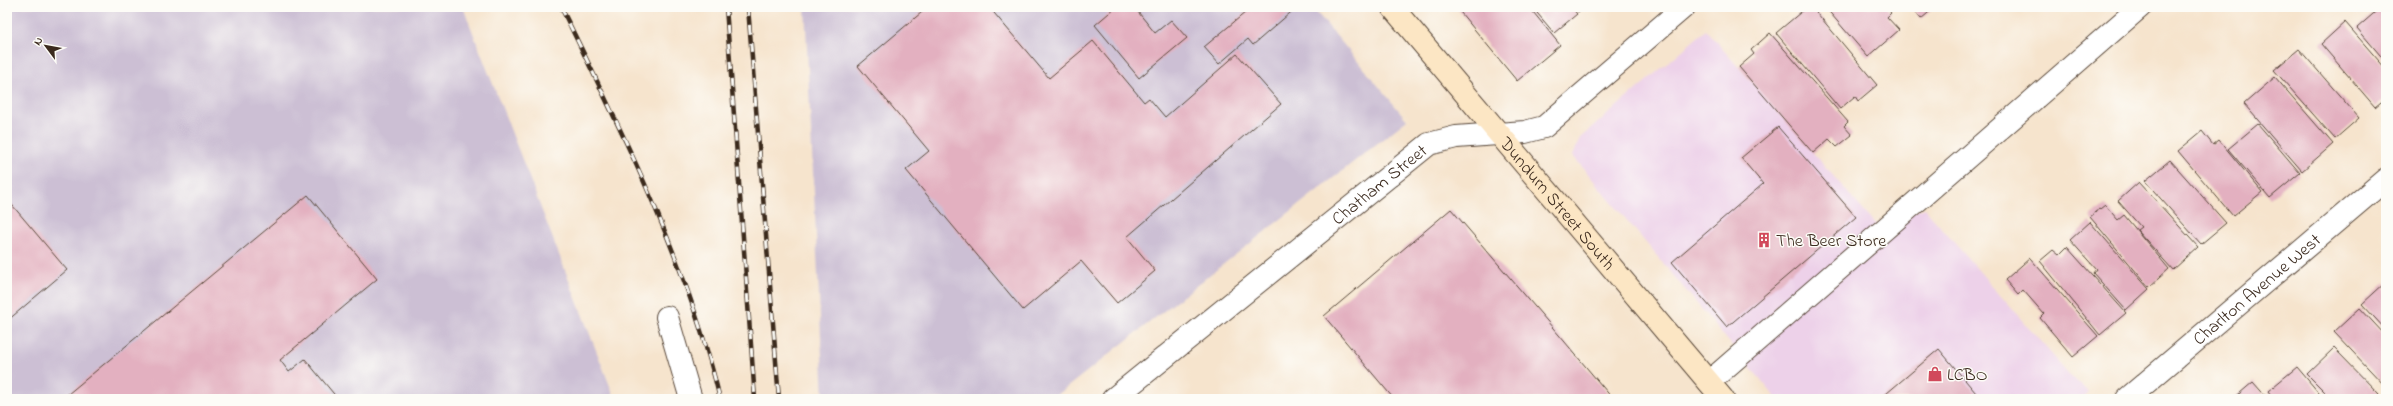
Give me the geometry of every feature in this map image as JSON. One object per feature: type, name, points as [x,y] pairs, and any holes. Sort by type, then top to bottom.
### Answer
[{"type":"main road","name":"Dundurn Street South","points":[[1392,7],[1723,399]]},
{"type":"street","name":"Chatham Street","points":[[1113,399],[1429,144],[1456,137],[1525,132],[1544,127],[1684,7]]},
{"type":"street","points":[[1709,382],[2140,7]]},
{"type":"street","name":"Charlton Avenue West","points":[[2127,399],[2386,179]]},
{"type":"street","points":[[667,317],[691,399]]},
{"type":"shaded area","points":[[7,7],[463,7],[615,399],[7,399]]},
{"type":"shaded area","points":[[805,7],[1312,7],[1407,120],[1052,399],[824,399]]},
{"type":"shaded area","points":[[1706,30],[1876,225],[1924,208],[2068,373],[2088,392],[2080,399],[1777,399],[1573,156],[1580,138]]},
{"type":"building","points":[[928,7],[989,7],[1049,78],[1093,41],[1144,102],[1149,98],[1165,117],[1237,54],[1281,104],[1127,237],[1155,271],[1117,303],[1081,261],[1023,310],[906,170],[929,151],[858,66]]},
{"type":"building","points":[[1116,7],[1134,7],[1155,33],[1171,20],[1187,38],[1139,78],[1095,25]]},
{"type":"building","points":[[1252,7],[1297,7],[1253,45],[1248,39],[1219,64],[1204,47]]},
{"type":"building","points":[[1456,7],[1529,7],[1560,45],[1517,81]]},
{"type":"building","points":[[1532,7],[1571,7],[1577,14],[1554,33]]},
{"type":"building","points":[[1574,7],[1584,7],[1578,12]]},
{"type":"building","points":[[1807,7],[1812,7],[1877,85],[1858,101],[1855,96],[1840,109],[1776,33]]},
{"type":"building","points":[[1825,7],[1886,7],[1891,13],[1887,17],[1899,30],[1868,57]]},
{"type":"building","points":[[1911,7],[1935,7],[1921,19]]},
{"type":"building","points":[[2381,7],[2386,7],[2386,62],[2357,28]]},
{"type":"building","points":[[2345,22],[2386,69],[2386,98],[2375,107],[2321,44]]},
{"type":"building","points":[[1770,33],[1848,122],[1844,126],[1852,135],[1837,147],[1829,139],[1813,153],[1739,67],[1754,54],[1751,50]]},
{"type":"building","points":[[2299,49],[2359,118],[2335,139],[2274,70]]},
{"type":"building","points":[[2275,77],[2333,144],[2302,171],[2244,104]]},
{"type":"building","points":[[2258,124],[2300,173],[2270,198],[2228,149]]},
{"type":"building","name":"The Beer Store","points":[[1778,127],[1856,217],[1727,327],[1672,262],[1763,184],[1741,158]]},
{"type":"building","points":[[2202,131],[2213,145],[2219,140],[2262,192],[2233,216],[2178,151]]},
{"type":"building","points":[[2170,160],[2226,223],[2201,244],[2145,181]]},
{"type":"building","points":[[2139,182],[2198,247],[2173,270],[2137,230],[2141,227],[2118,201]]},
{"type":"building","points":[[308,195],[377,279],[280,360],[289,372],[305,359],[338,399],[62,399]]},
{"type":"building","points":[[7,199],[67,270],[7,321]]},
{"type":"building","points":[[2105,205],[2118,220],[2124,215],[2169,269],[2149,287],[2090,217]]},
{"type":"building","points":[[1451,209],[1613,399],[1394,399],[1324,316]]},
{"type":"building","points":[[2090,222],[2149,289],[2126,310],[2093,273],[2096,269],[2070,240]]},
{"type":"building","points":[[2067,247],[2126,313],[2100,335],[2040,261],[2053,250],[2059,255]]},
{"type":"building","points":[[2030,258],[2098,336],[2073,357],[2040,318],[2044,314],[2023,290],[2018,295],[2005,280]]},
{"type":"building","points":[[2386,282],[2386,330],[2362,304]]},
{"type":"building","points":[[2360,308],[2386,336],[2386,387],[2334,332]]},
{"type":"building","points":[[2334,348],[2380,395],[2376,399],[2332,399],[2307,374]]},
{"type":"building","name":"LCBO","points":[[1939,349],[1981,399],[1880,399]]},
{"type":"building","points":[[2297,367],[2324,399],[2274,399],[2268,391]]},
{"type":"building","points":[[2253,382],[2268,399],[2233,399]]},
{"type":"railway","points":[[561,7],[630,150],[672,248],[690,297],[720,399]]},
{"type":"railway","points":[[726,7],[755,399]]},
{"type":"railway","points":[[748,7],[779,399]]},
{"type":"place","name":"The Beer Store","points":[[1764,240]]},
{"type":"place","name":"LCBO","points":[[1935,374]]}]
